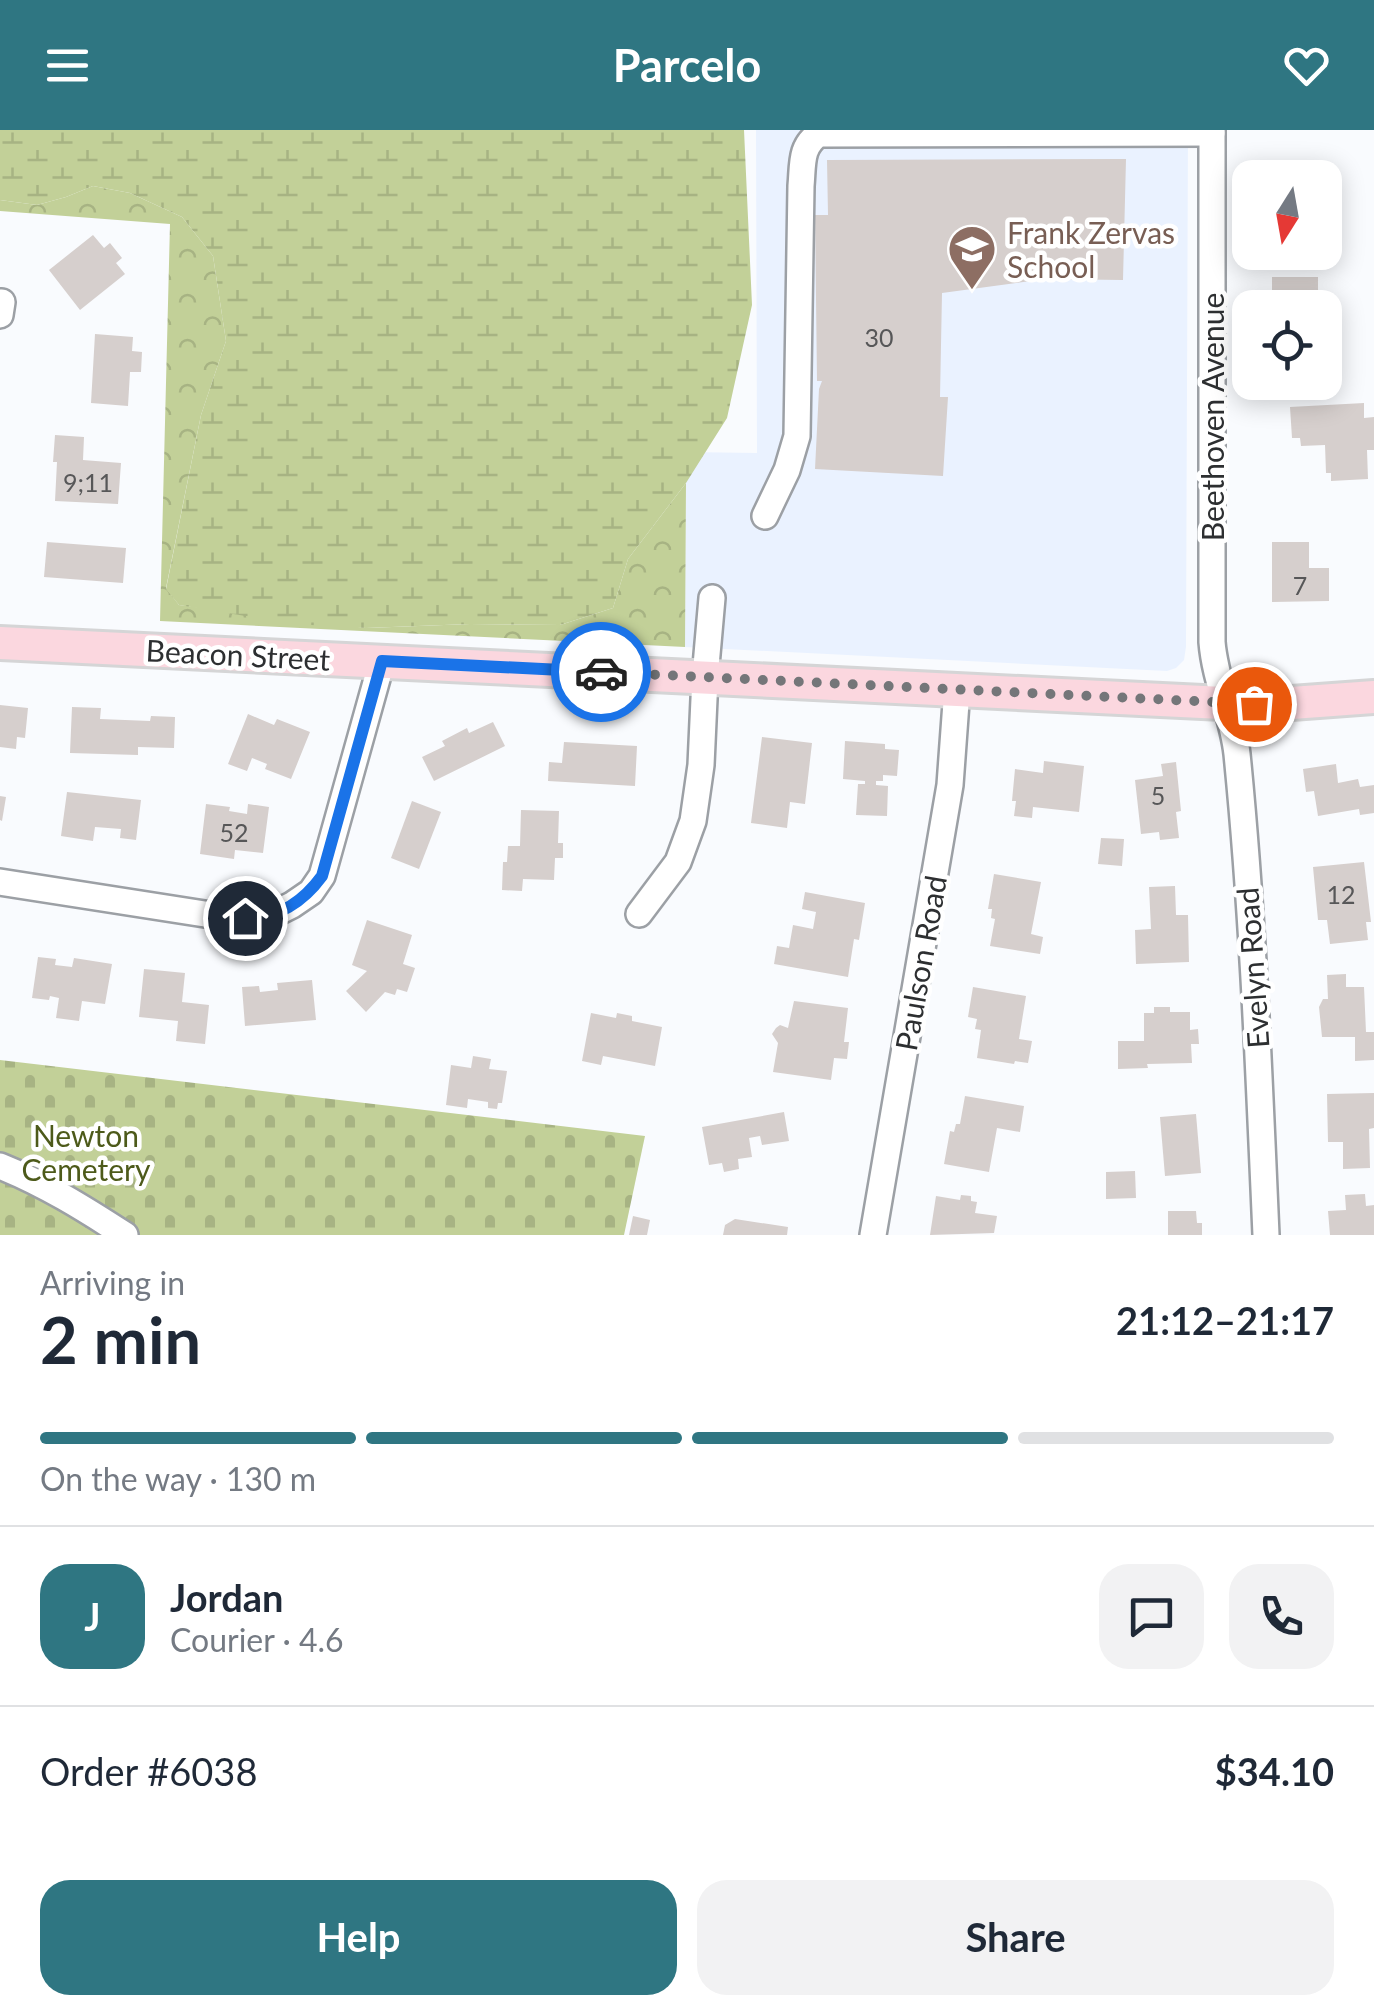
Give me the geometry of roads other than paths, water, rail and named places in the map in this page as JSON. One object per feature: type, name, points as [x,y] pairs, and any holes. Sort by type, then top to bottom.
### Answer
[{"type":"main road","name":"Beacon Street","points":[[0,643],[1225,703],[1278,704],[1374,697]]},
{"type":"street","points":[[765,516],[794,452],[797,436],[801,186],[808,140],[818,134],[1212,131]]},
{"type":"street","name":"Beethoven Avenue","points":[[1212,131],[1211,613],[1212,652],[1225,703]]},
{"type":"street","points":[[639,914],[672,870],[690,832],[699,782],[712,598]]},
{"type":"street","points":[[0,882],[224,917],[266,918],[292,905],[310,892],[322,876],[382,661]]},
{"type":"street","name":"Paulson Road","points":[[873,1235],[950,785],[957,689]]},
{"type":"street","name":"Evelyn Road","points":[[1225,703],[1237,753],[1251,928],[1266,1235]]},
{"type":"street","points":[[0,1166],[33,1180],[125,1235]]},
{"type":"place","name":"Frank Zervas School","points":[[972,292]]},
{"type":"park label","name":"Newton Cemetery","points":[[86,1152]]}]
